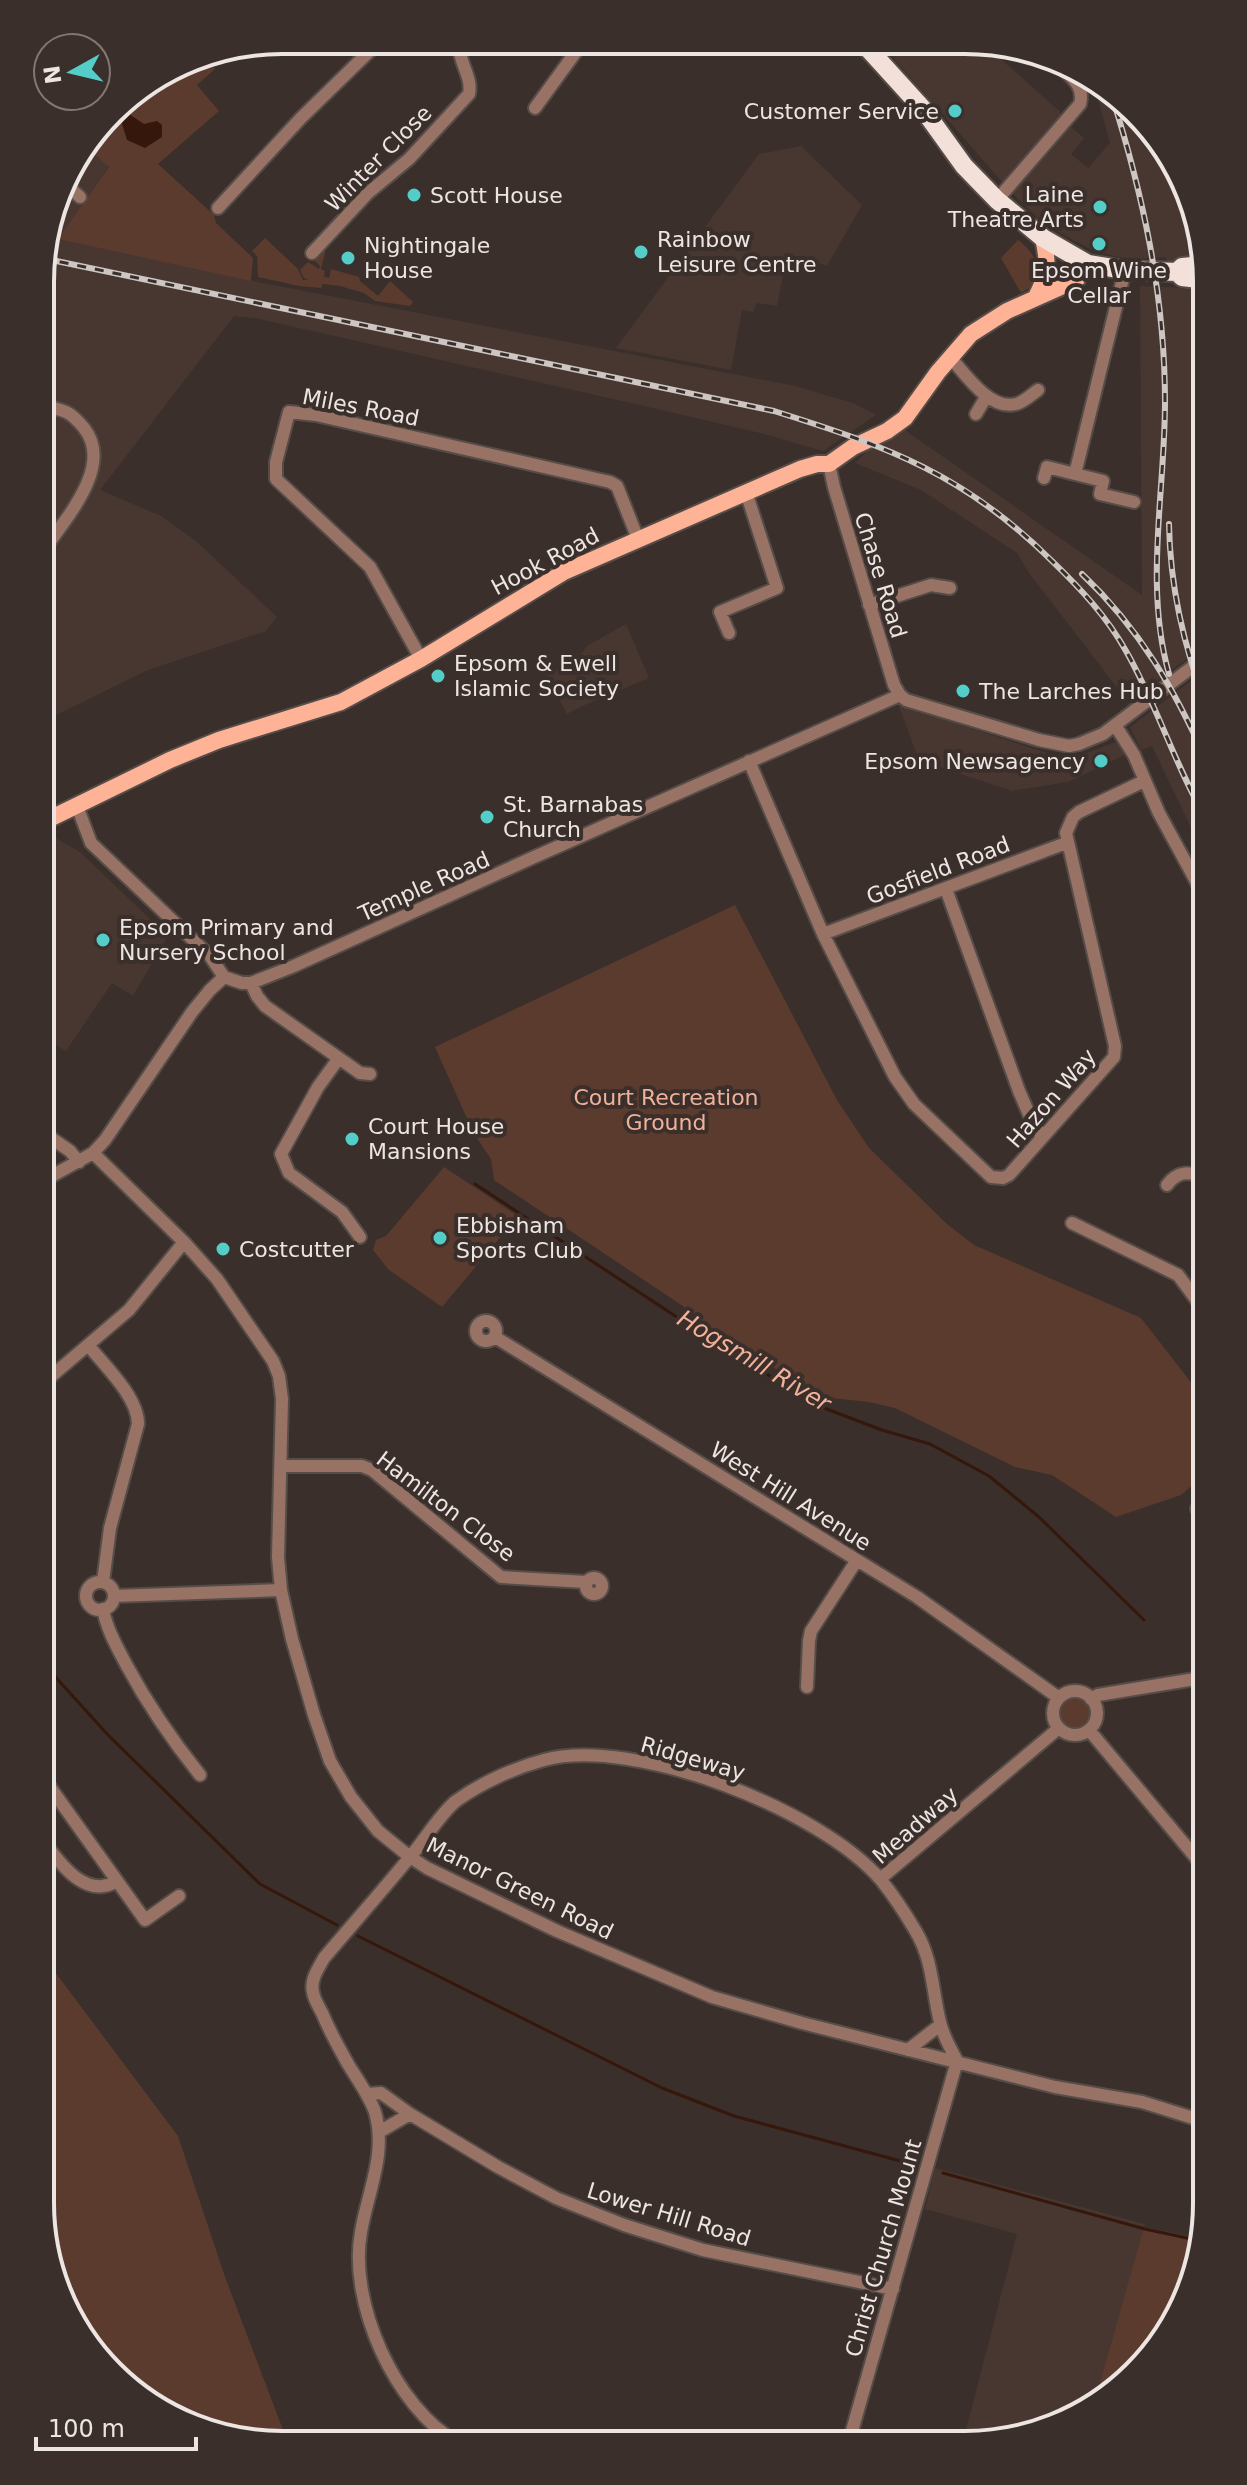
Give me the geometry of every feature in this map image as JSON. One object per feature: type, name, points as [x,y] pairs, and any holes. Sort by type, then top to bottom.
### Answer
[{"type":"highway","points":[[873,54],[923,109],[964,166],[997,200],[1082,268],[1177,272],[1182,277],[1193,278]]},
{"type":"highway","points":[[1177,272],[1182,267],[1192,266]]},
{"type":"main road","points":[[1036,297],[1047,276],[1043,238]]},
{"type":"main road","name":"Hook Road","points":[[54,817],[170,760],[219,740],[341,702],[421,659],[564,572],[800,469],[829,464],[853,447],[880,436],[905,418],[950,357],[982,325],[1072,282],[1082,268]]},
{"type":"street","points":[[218,208],[301,118],[367,54]]},
{"type":"street","name":"Winter Close","points":[[312,253],[368,193],[415,153],[470,90],[459,54]]},
{"type":"street","points":[[535,108],[574,54]]},
{"type":"street","points":[[997,200],[1080,104],[1081,91],[1077,83]]},
{"type":"street","points":[[73,191],[80,197]]},
{"type":"street","points":[[1075,474],[1125,270]]},
{"type":"street","points":[[950,357],[986,397],[1013,405],[1038,390]]},
{"type":"street","points":[[976,414],[986,397]]},
{"type":"street","points":[[54,408],[68,412],[88,433],[94,459],[87,486],[54,535]]},
{"type":"street","name":"Miles Road","points":[[421,659],[370,567],[276,479],[276,462],[289,412],[329,418],[610,482],[617,486],[638,539]]},
{"type":"street","name":"Chase Road","points":[[829,464],[869,605],[894,685],[900,695]]},
{"type":"street","points":[[1044,478],[1047,467],[1103,481],[1100,494],[1134,502]]},
{"type":"street","points":[[729,633],[720,612],[777,588],[746,492]]},
{"type":"street","points":[[869,605],[931,585],[950,588]]},
{"type":"street","points":[[900,695],[906,700],[1069,746],[1088,741],[1115,725],[1193,666]]},
{"type":"street","name":"Temple Road","points":[[251,983],[900,695]]},
{"type":"street","points":[[1115,725],[1134,755],[1144,781],[1193,876]]},
{"type":"street","name":"Hazon Way","points":[[749,761],[823,934],[906,1095],[991,1177],[1009,1175],[1114,1057],[1115,1046],[1066,843]]},
{"type":"street","points":[[1066,843],[1069,825],[1079,812],[1144,781]]},
{"type":"street","points":[[77,806],[91,843],[210,956],[224,977],[251,983],[265,1006],[360,1073],[370,1074]]},
{"type":"street","name":"Gosfield Road","points":[[823,934],[1066,843]]},
{"type":"street","points":[[946,889],[1019,1091],[1042,1137]]},
{"type":"street","points":[[54,1175],[93,1153],[105,1140],[192,1012],[224,977]]},
{"type":"street","points":[[339,1058],[318,1087],[281,1154],[289,1173],[342,1212],[360,1237]]},
{"type":"street","points":[[54,1140],[79,1162]]},
{"type":"street","name":"Manor Green Road","points":[[93,1153],[184,1242],[217,1279],[273,1361],[282,1399],[278,1557],[281,1590],[309,1700],[330,1761],[351,1797],[378,1831],[427,1868],[557,1931],[685,1987],[744,2007],[908,2050],[1055,2087],[1142,2102],[1193,2118]]},
{"type":"street","points":[[1167,1185],[1173,1176],[1193,1174]]},
{"type":"street","points":[[1072,1223],[1178,1275],[1193,1295]]},
{"type":"street","points":[[54,1374],[129,1310],[184,1242]]},
{"type":"street","name":"West Hill Avenue","points":[[495,1337],[930,1605],[1059,1698]]},
{"type":"street","points":[[88,1345],[129,1396],[138,1415],[110,1528],[103,1582]]},
{"type":"street","name":"Hamilton Close","points":[[281,1466],[362,1466],[372,1470],[501,1577],[586,1582]]},
{"type":"street","points":[[807,1687],[811,1631],[857,1560]]},
{"type":"street","points":[[103,1582],[108,1584],[114,1596],[111,1606],[96,1609],[88,1604],[85,1595],[88,1587],[103,1582]]},
{"type":"street","points":[[114,1596],[281,1590]]},
{"type":"street","points":[[103,1609],[108,1631],[144,1698],[200,1775]]},
{"type":"street","points":[[1091,1699],[1098,1695],[1193,1679]]},
{"type":"street","points":[[1079,1692],[1091,1699],[1096,1718],[1089,1730],[1070,1735],[1059,1728],[1053,1716],[1059,1698],[1079,1692]]},
{"type":"street","name":"Meadway","points":[[957,2061],[940,2025],[926,1952],[916,1931],[880,1879],[1059,1728]]},
{"type":"street","points":[[1089,1730],[1193,1854]]},
{"type":"street","name":"Ridgeway","points":[[410,1857],[454,1803],[481,1786],[545,1759],[582,1755],[659,1765],[773,1805],[846,1849],[880,1879]]},
{"type":"street","points":[[54,1793],[145,1920],[179,1896]]},
{"type":"street","points":[[54,1854],[84,1884],[108,1886],[117,1881]]},
{"type":"street","points":[[410,1857],[324,1958],[314,1975],[313,1992],[337,2045],[367,2094],[379,2132],[377,2166],[359,2250],[358,2274],[362,2297],[390,2368],[438,2431]]},
{"type":"street","points":[[908,2050],[940,2025]]},
{"type":"street","name":"Christ Church Mount","points":[[852,2431],[957,2061]]},
{"type":"street","name":"Lower Hill Road","points":[[367,2094],[381,2093],[498,2167],[556,2198],[624,2225],[703,2250],[893,2289]]},
{"type":"street","points":[[379,2132],[410,2114]]},
{"type":"shaded area","points":[[890,54],[998,56],[1059,111],[1084,138],[1071,154],[1088,168],[1110,143],[1097,96],[1136,132],[1155,155],[1181,209],[1189,237],[1193,282],[1193,654],[1129,703],[1017,553],[921,490],[855,463],[870,448],[907,426],[906,431],[1142,595],[1140,286],[1185,288],[1165,257],[1137,259],[1094,251],[1045,225],[1012,193]]},
{"type":"shaded area","points":[[129,114],[144,124],[157,121],[162,125],[162,137],[145,148],[127,140],[122,124]]},
{"type":"shaded area","points":[[801,146],[862,205],[827,266],[807,259],[805,263],[786,260],[777,306],[756,303],[754,312],[742,310],[731,370],[616,348],[759,154]]},
{"type":"shaded area","points":[[93,153],[109,166],[59,239],[258,282],[795,386],[853,403],[876,415],[823,451],[644,406],[255,318],[234,316],[100,490],[161,516],[196,541],[277,617],[266,631],[148,670],[54,716],[54,267],[56,252],[62,223],[71,195]]},
{"type":"shaded area","points":[[626,624],[649,678],[567,714],[546,675],[579,657],[587,646]]},
{"type":"shaded area","points":[[1192,680],[1193,832],[1152,746],[1141,750],[1130,727]]},
{"type":"shaded area","points":[[898,704],[1046,753],[1074,758],[1118,741],[1125,755],[1068,782],[1012,791],[919,760]]},
{"type":"shaded area","name":"Epsom Primary and Nursery School","points":[[54,837],[80,852],[168,936],[133,996],[112,983],[66,1051],[54,1044]]},
{"type":"shaded area","points":[[935,2168],[1145,2224],[1099,2388],[1066,2408],[1038,2419],[1010,2427],[966,2431],[1017,2234],[925,2209]]},
{"type":"green space","points":[[212,65],[215,69],[197,85],[219,111],[158,164],[214,215],[216,223],[253,258],[251,281],[59,239],[109,167],[93,153],[132,111],[155,92],[181,77]]},
{"type":"green space","points":[[265,238],[298,269],[303,280],[309,279],[304,278],[300,270],[308,262],[319,269],[315,261],[326,249],[321,269],[325,271],[324,277],[329,278],[331,269],[359,277],[378,296],[390,281],[413,302],[410,306],[375,301],[364,293],[340,286],[299,286],[258,277],[257,256],[252,251]]},
{"type":"green space","points":[[1018,240],[1031,252],[1038,266],[1035,280],[1021,293],[1001,258]]},
{"type":"green space","name":"Court Recreation Ground","points":[[735,905],[837,1100],[869,1148],[947,1224],[974,1245],[1141,1318],[1193,1385],[1193,1485],[1181,1495],[1116,1517],[1052,1475],[1015,1467],[895,1408],[822,1397],[718,1334],[680,1304],[494,1180],[491,1159],[474,1134],[435,1047]]},
{"type":"green space","name":"Ebbisham Sports Club","points":[[444,1167],[518,1216],[442,1307],[389,1270],[373,1250],[376,1240],[386,1236]]},
{"type":"green space","points":[[1075,1697],[1086,1702],[1091,1713],[1086,1724],[1075,1729],[1064,1724],[1059,1713],[1064,1702]]},
{"type":"green space","points":[[54,1971],[178,2136],[225,2277],[283,2431],[223,2423],[195,2414],[155,2393],[111,2353],[92,2330],[77,2304],[66,2276],[56,2233]]},
{"type":"green space","points":[[1144,2227],[1191,2237],[1170,2304],[1146,2342],[1098,2388]]},
{"type":"waterway","name":"Hogsmill River","points":[[475,1184],[816,1405],[930,1444],[989,1476],[1039,1517],[1144,1620]]},
{"type":"waterway","points":[[54,1675],[108,1735],[260,1884],[337,1925]]},
{"type":"waterway","points":[[358,1936],[662,2088],[734,2116],[904,2162]]},
{"type":"waterway","points":[[943,2173],[1190,2239]]},
{"type":"railway","points":[[1117,113],[1142,207],[1161,323],[1165,402],[1157,573],[1162,641],[1169,674]]},
{"type":"railway","points":[[55,261],[774,411],[854,438],[924,467],[957,485],[1021,532],[1102,615],[1137,672],[1193,793]]},
{"type":"railway","points":[[1169,524],[1172,571],[1193,665]]},
{"type":"railway","points":[[1082,574],[1139,639],[1169,685],[1193,733]]},
{"type":"place","name":"Customer Service","points":[[955,111]]},
{"type":"place","name":"Scott House","points":[[414,195]]},
{"type":"place","name":"Laine Theatre Arts","points":[[1100,207]]},
{"type":"place","name":"Epsom Wine Cellar","points":[[1099,244]]},
{"type":"place","name":"Rainbow Leisure Centre","points":[[641,252]]},
{"type":"place","name":"Nightingale House","points":[[348,258]]},
{"type":"place","name":"Epsom & Ewell Islamic Society","points":[[438,676]]},
{"type":"place","name":"The Larches Hub","points":[[963,691]]},
{"type":"place","name":"Epsom Newsagency","points":[[1101,761]]},
{"type":"place","name":"St. Barnabas Church","points":[[487,817]]},
{"type":"place","name":"Epsom Primary and Nursery School","points":[[103,940]]},
{"type":"place","name":"Court House Mansions","points":[[352,1139]]},
{"type":"place","name":"Ebbisham Sports Club","points":[[440,1238]]},
{"type":"place","name":"Costcutter","points":[[223,1249]]}]
